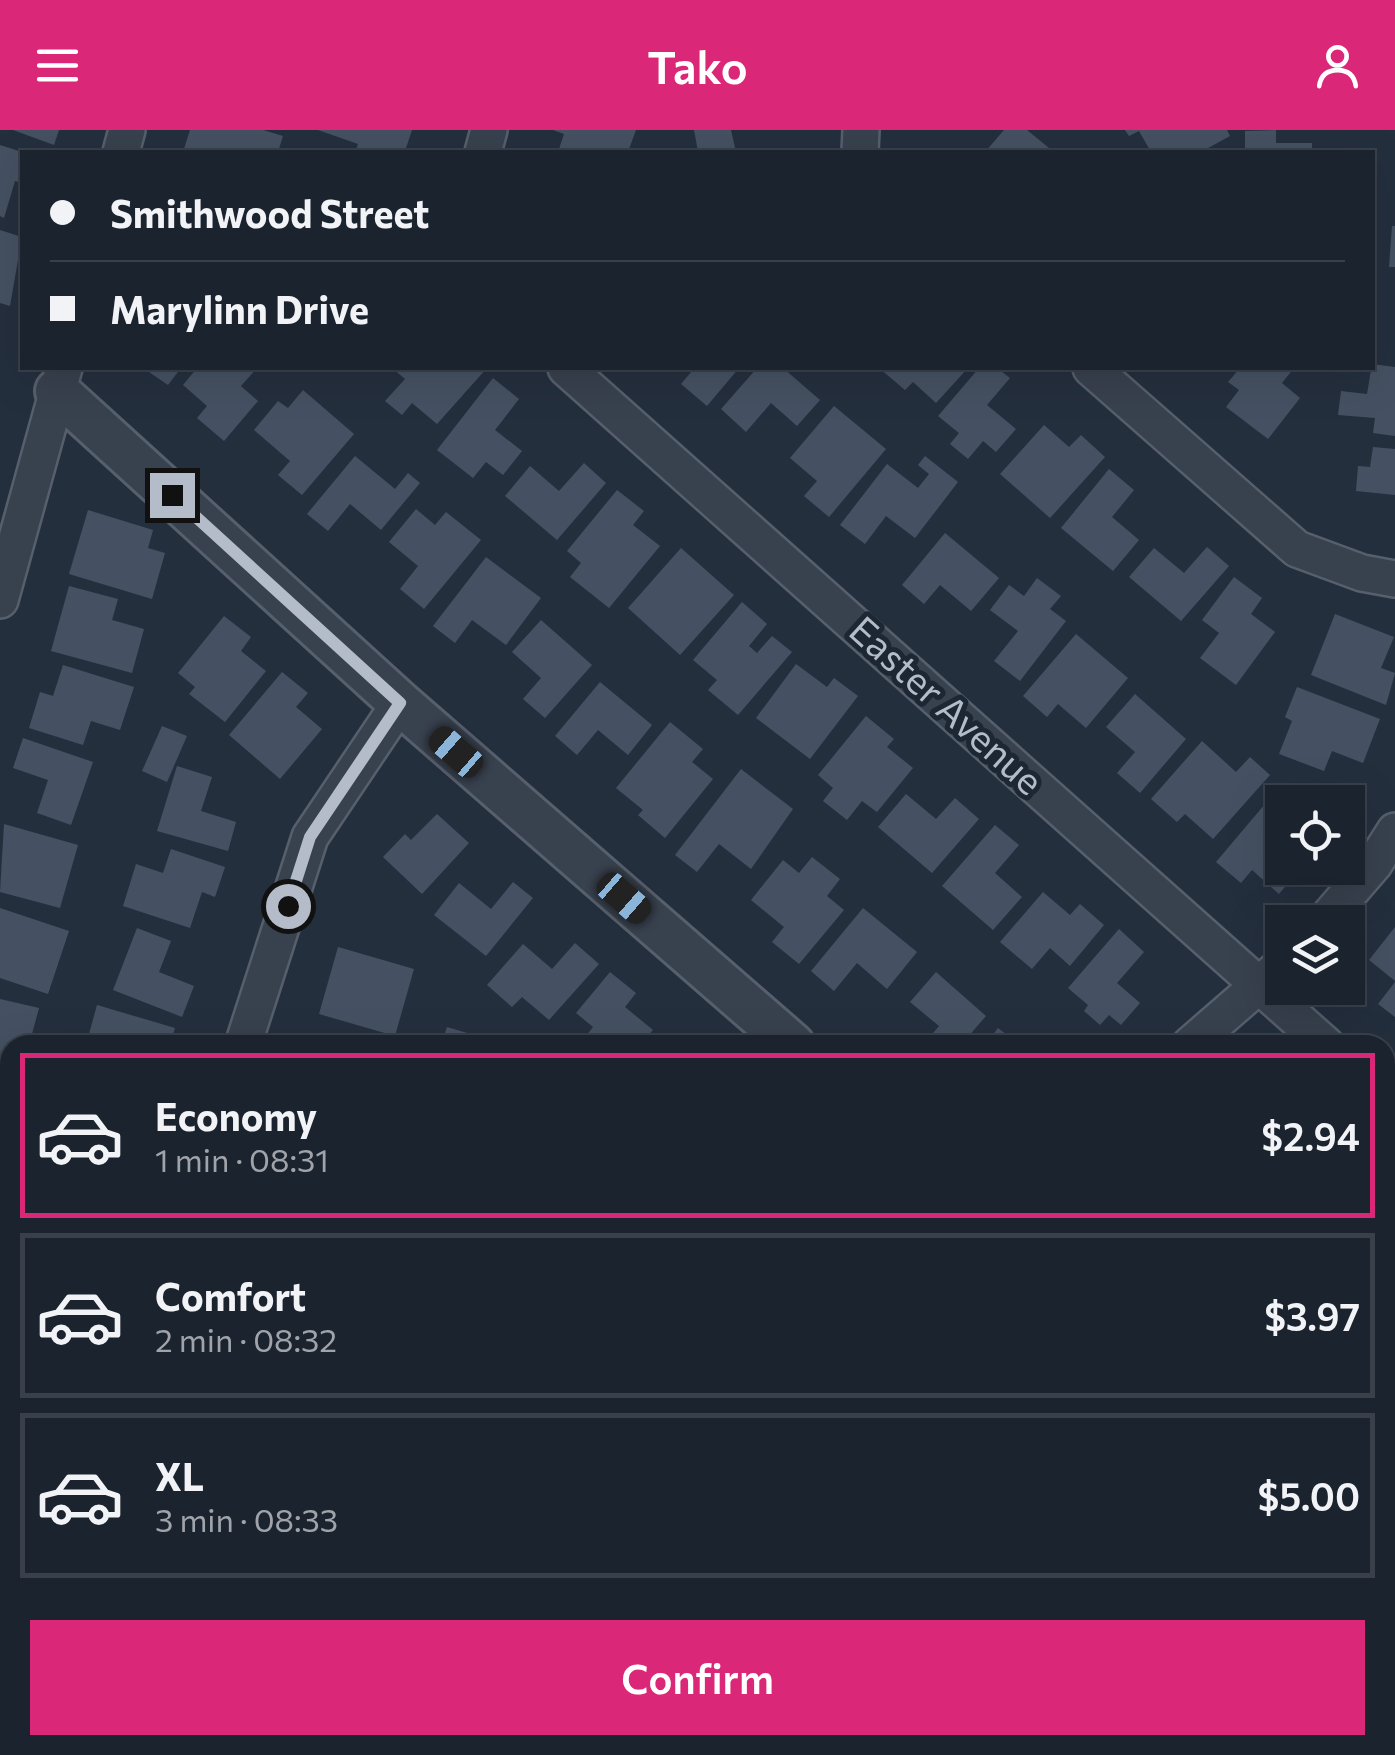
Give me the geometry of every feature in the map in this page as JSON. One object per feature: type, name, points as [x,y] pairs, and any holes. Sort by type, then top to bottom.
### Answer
[{"type":"street","name":"Easter Avenue","points":[[568,370],[1265,969]]},
{"type":"street","points":[[1093,370],[1297,550],[1362,574],[1395,579]]},
{"type":"street","points":[[0,600],[60,379],[400,703],[782,1035]]},
{"type":"street","points":[[246,1035],[310,837],[400,703]]},
{"type":"street","points":[[1339,905],[1374,864],[1395,831]]},
{"type":"street","points":[[1202,1035],[1265,981]]},
{"type":"street","name":"Easter Avenue","points":[[1295,1005],[1318,1035]]},
{"type":"building","points":[[13,130],[59,130],[54,145]]},
{"type":"building","points":[[190,130],[263,130],[283,136],[279,150],[184,150]]},
{"type":"building","points":[[318,130],[412,130],[406,148],[412,150],[356,150],[358,144]]},
{"type":"building","points":[[553,130],[636,130],[629,150],[559,150],[564,134]]},
{"type":"building","points":[[694,130],[731,130],[736,150],[698,150]]},
{"type":"building","points":[[1004,130],[1027,130],[1052,150],[987,150]]},
{"type":"building","points":[[1125,130],[1227,130],[1230,136],[1205,150],[1150,150],[1139,131],[1129,136]]},
{"type":"building","points":[[1276,130],[1276,143],[1312,143],[1312,150],[1245,150],[1245,131]]},
{"type":"building","points":[[0,145],[20,151],[20,182],[15,181],[4,218],[0,216]]},
{"type":"building","points":[[1392,226],[1395,267],[1389,267]]},
{"type":"building","points":[[0,230],[20,236],[20,248],[10,306],[0,303]]},
{"type":"building","points":[[1375,364],[1395,367],[1395,436],[1373,433],[1375,418],[1338,415],[1341,391],[1367,394]]},
{"type":"building","points":[[146,370],[179,370],[168,385]]},
{"type":"building","points":[[195,370],[255,370],[241,386],[258,401],[224,441],[197,418],[207,406],[183,385]]},
{"type":"building","points":[[394,370],[485,370],[437,424],[412,403],[402,415],[385,401],[405,379]]},
{"type":"building","points":[[737,370],[707,406],[681,384],[692,371]]},
{"type":"building","points":[[755,370],[785,370],[820,400],[797,426],[771,403],[746,432],[721,409]]},
{"type":"building","points":[[881,370],[966,370],[936,403],[913,382],[905,390]]},
{"type":"building","points":[[977,370],[1000,370],[1010,378],[987,405],[1016,429],[996,452],[983,441],[968,459],[950,444],[959,433],[938,416]]},
{"type":"building","points":[[1238,370],[1292,370],[1282,383],[1300,398],[1268,439],[1226,407],[1239,390],[1228,382]]},
{"type":"building","points":[[493,378],[519,399],[495,430],[522,451],[503,475],[486,462],[473,478],[437,450]]},
{"type":"building","points":[[303,390],[354,434],[302,495],[278,475],[290,461],[254,430],[278,401],[288,408]]},
{"type":"building","points":[[834,406],[886,449],[829,517],[804,496],[817,481],[790,458]]},
{"type":"building","points":[[1044,425],[1069,447],[1081,435],[1105,457],[1050,518],[1000,474]]},
{"type":"building","points":[[1373,447],[1395,449],[1395,495],[1356,491],[1358,466],[1370,467]]},
{"type":"building","points":[[355,456],[395,489],[408,473],[420,483],[381,530],[350,504],[328,531],[307,514]]},
{"type":"building","points":[[925,456],[958,482],[915,538],[886,516],[865,544],[840,525],[887,464],[918,488],[929,474],[918,465]]},
{"type":"building","points":[[584,463],[606,483],[557,540],[505,496],[530,466],[559,491]]},
{"type":"building","points":[[1109,469],[1134,490],[1112,517],[1139,540],[1113,571],[1061,528]]},
{"type":"building","points":[[617,490],[644,511],[633,525],[660,546],[609,608],[570,577],[581,563],[567,551]]},
{"type":"building","points":[[416,509],[435,525],[446,512],[481,540],[424,609],[400,589],[418,566],[389,542]]},
{"type":"building","points":[[88,510],[153,530],[148,548],[165,553],[152,599],[69,574]]},
{"type":"building","points":[[945,533],[999,578],[971,611],[940,585],[924,604],[902,585]]},
{"type":"building","points":[[1207,547],[1229,566],[1181,621],[1129,577],[1154,548],[1184,573]]},
{"type":"building","points":[[681,548],[734,595],[680,655],[628,608]]},
{"type":"building","points":[[486,557],[541,598],[506,645],[472,620],[455,643],[433,626]]},
{"type":"building","points":[[1234,577],[1262,598],[1251,614],[1275,632],[1236,685],[1200,658],[1219,633],[1202,620]]},
{"type":"building","points":[[1037,578],[1061,596],[1050,609],[1066,621],[1020,681],[994,661],[1018,631],[990,610],[1009,585],[1024,596]]},
{"type":"building","points":[[69,586],[118,599],[112,620],[144,629],[132,673],[51,651]]},
{"type":"building","points":[[742,602],[767,624],[749,646],[757,653],[772,636],[792,652],[738,715],[708,690],[717,680],[693,660]]},
{"type":"building","points":[[1335,614],[1394,637],[1381,668],[1395,673],[1386,705],[1311,675]]},
{"type":"building","points":[[224,616],[251,637],[241,651],[266,671],[225,722],[189,694],[195,687],[178,673]]},
{"type":"building","points":[[541,620],[592,665],[545,718],[523,699],[541,678],[512,652]]},
{"type":"building","points":[[1076,634],[1128,678],[1086,728],[1058,704],[1047,717],[1023,696]]},
{"type":"building","points":[[796,664],[827,687],[834,678],[858,696],[810,759],[756,718]]},
{"type":"building","points":[[63,665],[134,687],[120,730],[91,721],[83,745],[29,728],[40,692],[53,696]]},
{"type":"building","points":[[282,672],[308,693],[296,707],[322,729],[280,779],[229,735]]},
{"type":"building","points":[[600,682],[652,725],[628,755],[598,730],[577,755],[555,736]]},
{"type":"building","points":[[1297,687],[1380,719],[1363,763],[1332,751],[1324,771],[1279,754],[1292,721],[1285,717]]},
{"type":"building","points":[[1135,694],[1186,739],[1140,793],[1117,773],[1135,752],[1106,727]]},
{"type":"building","points":[[866,716],[894,739],[887,747],[913,768],[877,812],[862,801],[847,820],[823,801],[833,788],[818,775]]},
{"type":"building","points":[[670,722],[703,749],[692,762],[713,779],[665,838],[638,815],[643,810],[616,788]]},
{"type":"building","points":[[162,726],[187,736],[167,782],[142,771]]},
{"type":"building","points":[[23,738],[93,762],[71,825],[37,813],[48,780],[13,768]]},
{"type":"building","points":[[1202,741],[1236,772],[1250,757],[1270,775],[1213,839],[1185,814],[1177,822],[1151,799]]},
{"type":"building","points":[[177,766],[212,777],[201,811],[236,822],[228,851],[157,831]]},
{"type":"building","points":[[741,769],[793,809],[751,869],[719,844],[697,872],[675,855]]},
{"type":"building","points":[[906,794],[936,819],[955,798],[979,819],[932,873],[878,827]]},
{"type":"building","points":[[1265,804],[1265,882],[1252,870],[1241,883],[1216,862]]},
{"type":"building","points":[[437,814],[469,843],[422,894],[383,857],[405,834],[411,840]]},
{"type":"building","points":[[4,824],[78,845],[60,908],[0,892]]},
{"type":"building","points":[[995,825],[1019,845],[995,873],[1022,897],[993,930],[942,886]]},
{"type":"building","points":[[171,849],[225,867],[215,897],[202,892],[190,928],[123,906],[136,864],[163,873]]},
{"type":"building","points":[[812,857],[840,879],[827,896],[844,910],[799,964],[772,942],[784,927],[751,900],[783,860],[799,873]]},
{"type":"building","points":[[513,882],[533,898],[486,956],[434,915],[459,883],[491,909]]},
{"type":"building","points":[[1269,885],[1287,885],[1279,894]]},
{"type":"building","points":[[1043,892],[1070,915],[1080,904],[1104,925],[1070,966],[1050,948],[1032,969],[1000,942]]},
{"type":"building","points":[[0,908],[69,931],[48,994],[0,978]]},
{"type":"building","points":[[863,908],[917,952],[887,989],[857,963],[834,991],[811,971]]},
{"type":"building","points":[[1395,927],[1395,981],[1369,960]]},
{"type":"building","points":[[137,928],[171,941],[159,972],[194,986],[182,1017],[113,990]]},
{"type":"building","points":[[1119,929],[1144,952],[1117,983],[1140,1003],[1121,1025],[1109,1015],[1100,1025],[1084,1011],[1088,1005],[1068,988]]},
{"type":"building","points":[[575,943],[599,964],[549,1020],[522,997],[512,1007],[487,985],[523,944],[552,969]]},
{"type":"building","points":[[338,947],[414,969],[395,1035],[319,1014]]},
{"type":"building","points":[[610,972],[636,993],[625,1007],[653,1030],[649,1035],[587,1035],[593,1027],[576,1013]]},
{"type":"building","points":[[936,972],[986,1016],[970,1035],[931,1035],[939,1026],[910,1002]]},
{"type":"building","points":[[1395,982],[1395,1017],[1378,1004]]},
{"type":"building","points":[[0,999],[39,1008],[32,1035],[0,1035]]},
{"type":"building","points":[[97,1005],[175,1028],[173,1035],[89,1035]]},
{"type":"building","points":[[447,1027],[474,1035],[444,1035]]},
{"type":"route","points":[[172,495],[400,703],[310,837],[288,906]]}]
